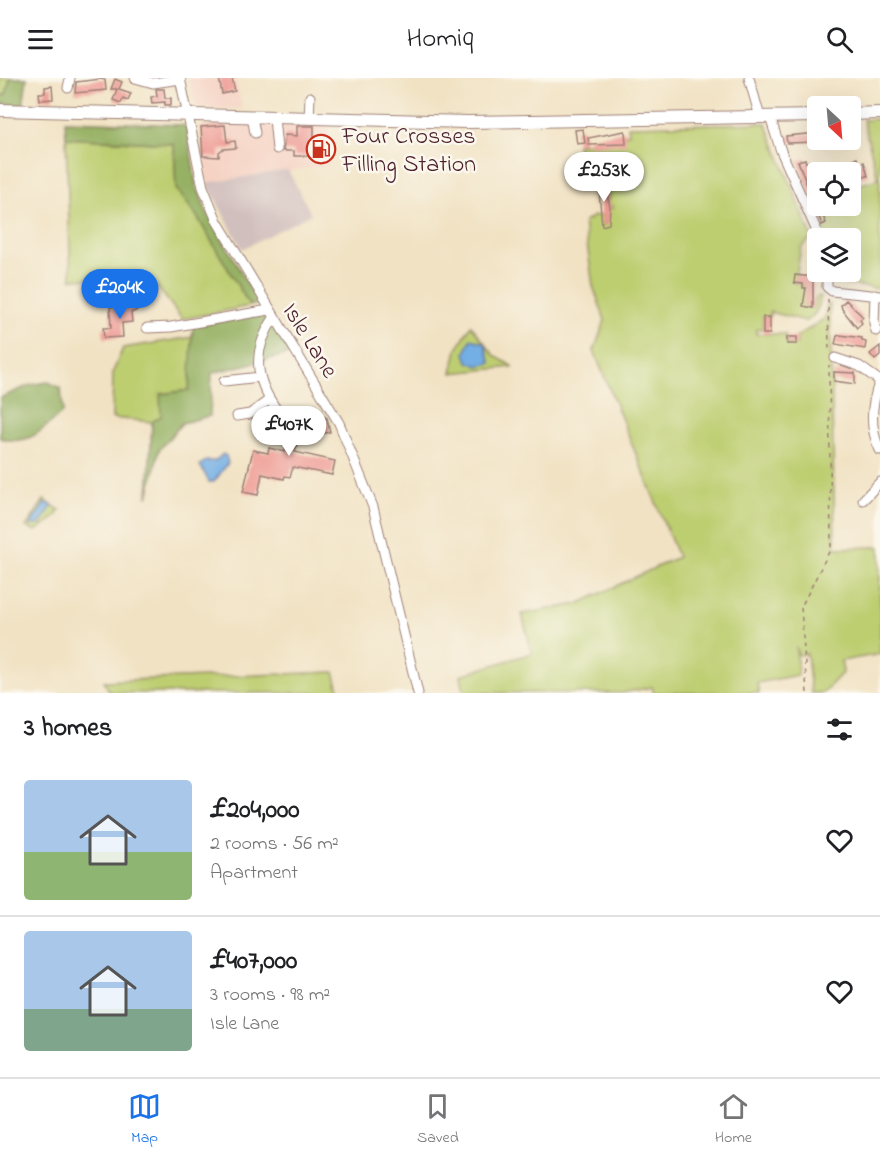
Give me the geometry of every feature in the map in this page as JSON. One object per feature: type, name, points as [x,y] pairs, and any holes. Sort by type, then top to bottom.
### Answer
[{"type":"main road","points":[[0,110],[309,119],[571,121],[807,116]]},
{"type":"main road","points":[[861,114],[880,113]]},
{"type":"street","points":[[135,78],[153,83],[181,79]]},
{"type":"street","points":[[749,78],[816,228]]},
{"type":"street","name":"Isle Lane","points":[[181,79],[203,187],[217,221],[339,423],[373,507],[418,693]]},
{"type":"street","points":[[309,119],[310,97]]},
{"type":"street","points":[[252,117],[255,134]]},
{"type":"street","points":[[273,118],[277,149]]},
{"type":"street","points":[[827,282],[827,287],[832,291],[878,295],[874,323],[876,332]]},
{"type":"street","points":[[147,328],[272,314],[261,342],[260,377],[269,400],[284,418],[312,413]]},
{"type":"street","points":[[835,358],[852,358],[880,381],[873,407],[872,428],[880,450]]},
{"type":"street","points":[[224,381],[260,377]]},
{"type":"street","points":[[237,416],[250,414],[269,400]]},
{"type":"street","points":[[863,500],[880,482]]},
{"type":"path","points":[[807,693],[801,607],[831,548],[827,287]]},
{"type":"shaded area","points":[[188,78],[235,78],[242,109],[196,107]]},
{"type":"shaded area","points":[[258,123],[329,124],[330,165],[207,183],[201,127]]},
{"type":"shaded area","points":[[288,170],[311,214],[242,249],[207,183]]},
{"type":"green space","points":[[0,78],[10,78],[6,95],[0,95]]},
{"type":"green space","points":[[10,78],[27,78],[23,105],[0,104],[0,95],[6,95]]},
{"type":"green space","points":[[880,119],[880,289],[829,282],[861,282],[861,228],[825,228],[827,227],[823,216],[861,216],[861,184],[878,179],[863,120]]},
{"type":"green space","points":[[65,121],[182,125],[187,128],[196,184],[206,210],[259,304],[250,306],[196,215],[176,189],[174,144],[66,138]]},
{"type":"green space","points":[[766,123],[808,228],[807,242],[801,248],[795,283],[803,284],[803,288],[807,288],[804,306],[813,308],[816,297],[821,296],[817,310],[806,321],[770,312],[770,317],[763,317],[763,329],[756,329],[756,334],[785,334],[787,344],[797,344],[797,337],[825,318],[827,305],[830,304],[835,548],[880,547],[880,654],[841,661],[843,672],[823,693],[811,693],[807,654],[798,655],[796,647],[798,675],[757,683],[759,693],[654,693],[652,687],[622,693],[464,693],[461,675],[532,653],[522,614],[578,604],[678,557],[594,351],[605,320],[593,286],[584,222],[594,216],[602,215],[602,225],[608,224],[609,210],[613,207],[609,204],[604,173],[590,175],[588,165],[580,166],[577,144],[609,143],[629,133],[628,126]]},
{"type":"green space","points":[[66,138],[174,144],[176,189],[196,214],[250,306],[182,319],[149,276],[71,279]]},
{"type":"green space","points":[[265,314],[290,354],[212,373],[210,416],[182,423],[159,450],[148,497],[152,422],[161,416],[160,394],[189,390],[193,326]]},
{"type":"green space","points":[[471,325],[494,355],[513,367],[452,373],[457,349]]},
{"type":"green space","points":[[194,337],[189,390],[162,417],[152,422],[112,418],[113,372],[123,348]]},
{"type":"green space","points":[[48,382],[61,388],[63,412],[41,431],[27,438],[10,440],[0,438],[0,398],[30,385]]},
{"type":"green space","points":[[44,500],[60,510],[54,518],[36,531],[26,527]]},
{"type":"green space","points":[[334,672],[340,693],[110,693],[104,681]]},
{"type":"water","points":[[471,339],[485,343],[491,363],[478,366],[468,362],[465,353]]},
{"type":"water","points":[[223,454],[228,463],[214,482],[209,482],[200,465],[206,461],[215,461]]},
{"type":"water","points":[[45,503],[53,505],[39,525],[30,525]]},
{"type":"building","points":[[219,78],[232,78],[235,91],[222,94]]},
{"type":"building","points":[[115,79],[122,82],[119,89],[131,93],[128,100],[123,98],[121,103],[113,100],[117,89],[111,89]]},
{"type":"building","points":[[105,80],[106,90],[75,93],[76,82]]},
{"type":"building","points":[[52,86],[53,99],[40,100],[39,93],[45,93],[45,87]]},
{"type":"building","points":[[156,89],[164,89],[165,98],[171,98],[171,105],[165,105],[165,102],[152,103],[151,97],[157,96]]},
{"type":"building","points":[[225,125],[227,142],[235,141],[236,148],[223,149],[219,152],[219,157],[203,156],[201,127]]},
{"type":"building","points":[[297,126],[314,126],[314,138],[329,138],[329,156],[294,156],[294,151],[283,151],[285,135],[297,136]]},
{"type":"building","points":[[583,129],[585,143],[577,144],[575,130]]},
{"type":"building","points":[[625,131],[626,144],[589,145],[588,138]]},
{"type":"building","points":[[807,134],[807,142],[787,143],[786,136]]},
{"type":"building","points":[[857,158],[858,162],[850,162],[850,160]]},
{"type":"building","points":[[805,159],[807,162],[807,185],[798,161]]},
{"type":"building","points":[[864,162],[868,176],[861,178],[861,163]]},
{"type":"building","points":[[598,179],[604,179],[610,207],[609,224],[602,226]]},
{"type":"building","points":[[819,216],[823,216],[826,223],[822,225]]},
{"type":"building","points":[[795,275],[807,276],[807,282],[813,282],[813,308],[803,306],[806,288],[803,288],[803,284],[794,283]]},
{"type":"building","points":[[846,300],[863,317],[860,320],[862,323],[857,328],[842,309],[841,305]]},
{"type":"building","points":[[123,303],[137,303],[137,310],[131,313],[132,322],[122,323],[123,337],[104,338],[103,328],[111,328],[110,307],[123,306]]},
{"type":"building","points":[[763,317],[770,317],[770,334],[763,334]]},
{"type":"building","points":[[837,336],[862,338],[862,341],[866,342],[865,349],[835,344]]},
{"type":"building","points":[[787,337],[797,337],[797,344],[787,344]]},
{"type":"building","points":[[880,346],[880,356],[875,360],[870,354]]},
{"type":"building","points":[[834,372],[855,373],[855,384],[834,381]]},
{"type":"building","points":[[322,416],[327,418],[330,432],[298,439],[295,452],[335,461],[332,475],[293,467],[290,477],[285,476],[284,479],[262,474],[258,495],[243,492],[253,450],[268,453],[269,448],[285,452],[293,423]]},
{"type":"place","name":"Four Crosses Filling Station","points":[[321,149]]}]
